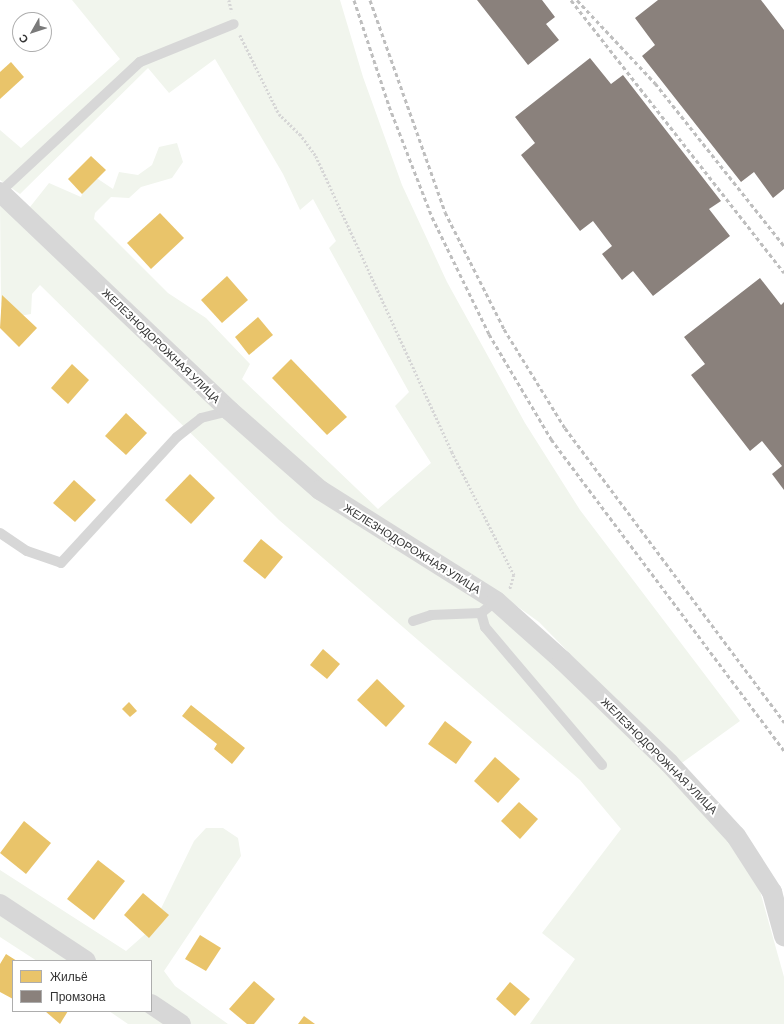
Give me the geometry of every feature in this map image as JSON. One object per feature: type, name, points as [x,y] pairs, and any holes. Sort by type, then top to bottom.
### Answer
[{"type":"street","name":"ЖЕЛЕЗНОДОРОЖНАЯ УЛИЦА","points":[[0,192],[230,412],[320,490],[489,607],[663,758],[736,836],[772,892],[784,936]]},
{"type":"street","points":[[0,904],[84,960]]},
{"type":"street","points":[[152,1005],[181,1024]]},
{"type":"lane","points":[[0,192],[140,62],[234,24]]},
{"type":"lane","points":[[0,533],[26,551],[61,563],[177,437],[201,418],[230,412]]},
{"type":"lane","points":[[413,621],[431,615],[489,607],[485,627],[602,765]]},
{"type":"path","points":[[229,0],[234,24],[279,114],[300,134],[316,156],[452,452],[514,575],[513,586],[489,607]]},
{"type":"shaded area","points":[[72,0],[340,0],[363,77],[402,185],[447,282],[525,423],[580,510],[740,721],[679,765],[539,622],[493,589],[416,544],[397,546],[491,602],[617,719],[728,835],[760,891],[784,977],[784,1024],[530,1024],[575,959],[542,933],[621,829],[580,780],[279,520],[40,285],[32,294],[31,314],[13,317],[1,304],[0,203],[227,416],[315,492],[372,529],[371,515],[324,482],[235,406],[30,207],[49,183],[81,197],[89,180],[98,179],[113,189],[119,172],[138,175],[152,165],[159,147],[177,143],[183,162],[172,178],[141,187],[129,198],[111,197],[95,213],[94,219],[168,293],[206,318],[250,364],[242,379],[378,509],[431,463],[395,406],[409,392],[329,248],[336,241],[313,199],[300,210],[283,174],[215,59],[169,93],[148,68],[20,194],[0,180],[0,130],[21,148],[120,59]]},
{"type":"shaded area","points":[[206,828],[223,828],[238,838],[241,856],[164,971],[175,986],[228,1024],[186,1024],[152,1001],[152,960],[92,960],[0,898],[0,870],[126,951],[151,929],[194,841]]},
{"type":"shaded area","points":[[0,912],[71,960],[35,960],[0,937]]},
{"type":"shaded area","points":[[110,1012],[147,1012],[165,1024],[128,1024]]},
{"type":"building: Жильё","points":[[11,62],[24,77],[0,99],[0,72]]},
{"type":"building: Жильё","points":[[91,156],[106,170],[82,194],[68,179]]},
{"type":"building: Жильё","points":[[160,213],[184,238],[151,269],[127,243]]},
{"type":"building: Жильё","points":[[227,276],[248,300],[222,323],[201,300]]},
{"type":"building: Жильё","points":[[2,295],[37,328],[19,347],[0,328]]},
{"type":"building: Жильё","points":[[258,317],[273,335],[249,355],[235,337]]},
{"type":"building: Жильё","points":[[291,359],[347,417],[327,435],[272,378]]},
{"type":"building: Жильё","points":[[72,364],[89,380],[68,404],[51,388]]},
{"type":"building: Жильё","points":[[126,413],[147,433],[126,455],[105,436]]},
{"type":"building: Жильё","points":[[190,474],[215,498],[191,524],[165,500]]},
{"type":"building: Жильё","points":[[74,480],[96,500],[75,522],[53,503]]},
{"type":"building: Жильё","points":[[261,539],[283,557],[265,579],[243,561]]},
{"type":"building: Жильё","points":[[323,649],[340,664],[327,679],[310,665]]},
{"type":"building: Жильё","points":[[377,679],[405,706],[386,727],[357,700]]},
{"type":"building: Жильё","points":[[129,702],[137,711],[130,717],[122,709]]},
{"type":"building: Жильё","points":[[191,705],[245,748],[232,764],[214,749],[217,744],[182,716]]},
{"type":"building: Жильё","points":[[445,721],[472,742],[456,764],[428,744]]},
{"type":"building: Жильё","points":[[495,757],[520,779],[498,803],[474,781]]},
{"type":"building: Жильё","points":[[519,802],[538,819],[520,839],[501,821]]},
{"type":"building: Жильё","points":[[24,821],[51,843],[26,874],[0,853]]},
{"type":"building: Жильё","points":[[98,860],[125,881],[94,920],[67,899]]},
{"type":"building: Жильё","points":[[143,893],[169,915],[149,938],[124,915]]},
{"type":"building: Жильё","points":[[200,935],[221,948],[206,971],[185,959]]},
{"type":"building: Жильё","points":[[6,954],[15,960],[12,960],[12,998],[0,992],[0,964]]},
{"type":"building: Жильё","points":[[254,981],[275,999],[254,1024],[247,1024],[229,1009]]},
{"type":"building: Жильё","points":[[510,982],[530,999],[515,1016],[496,999]]},
{"type":"building: Жильё","points":[[46,1012],[67,1012],[60,1024]]},
{"type":"building: Жильё","points":[[304,1016],[315,1024],[298,1024]]},
{"type":"building: Промзона","points":[[477,0],[542,0],[555,17],[546,24],[559,40],[528,65]]},
{"type":"building: Промзона","points":[[658,0],[761,0],[784,30],[784,189],[773,198],[754,172],[741,182],[642,56],[655,45],[635,18]]},
{"type":"building: Промзона","points":[[590,58],[611,84],[623,75],[721,201],[709,209],[730,236],[653,296],[633,271],[622,280],[602,254],[612,246],[593,221],[580,231],[521,155],[535,143],[515,117]]},
{"type":"building: Промзона","points":[[760,278],[781,305],[784,302],[784,490],[772,474],[782,466],[762,441],[750,451],[691,375],[705,364],[684,337]]},
{"type":"railway","points":[[354,0],[389,106],[432,217],[489,334],[551,439],[784,750]]},
{"type":"railway","points":[[370,0],[445,212],[504,329],[565,428],[784,722]]},
{"type":"railway","points":[[571,0],[784,273]]},
{"type":"railway","points":[[577,0],[655,83],[784,246]]}]
